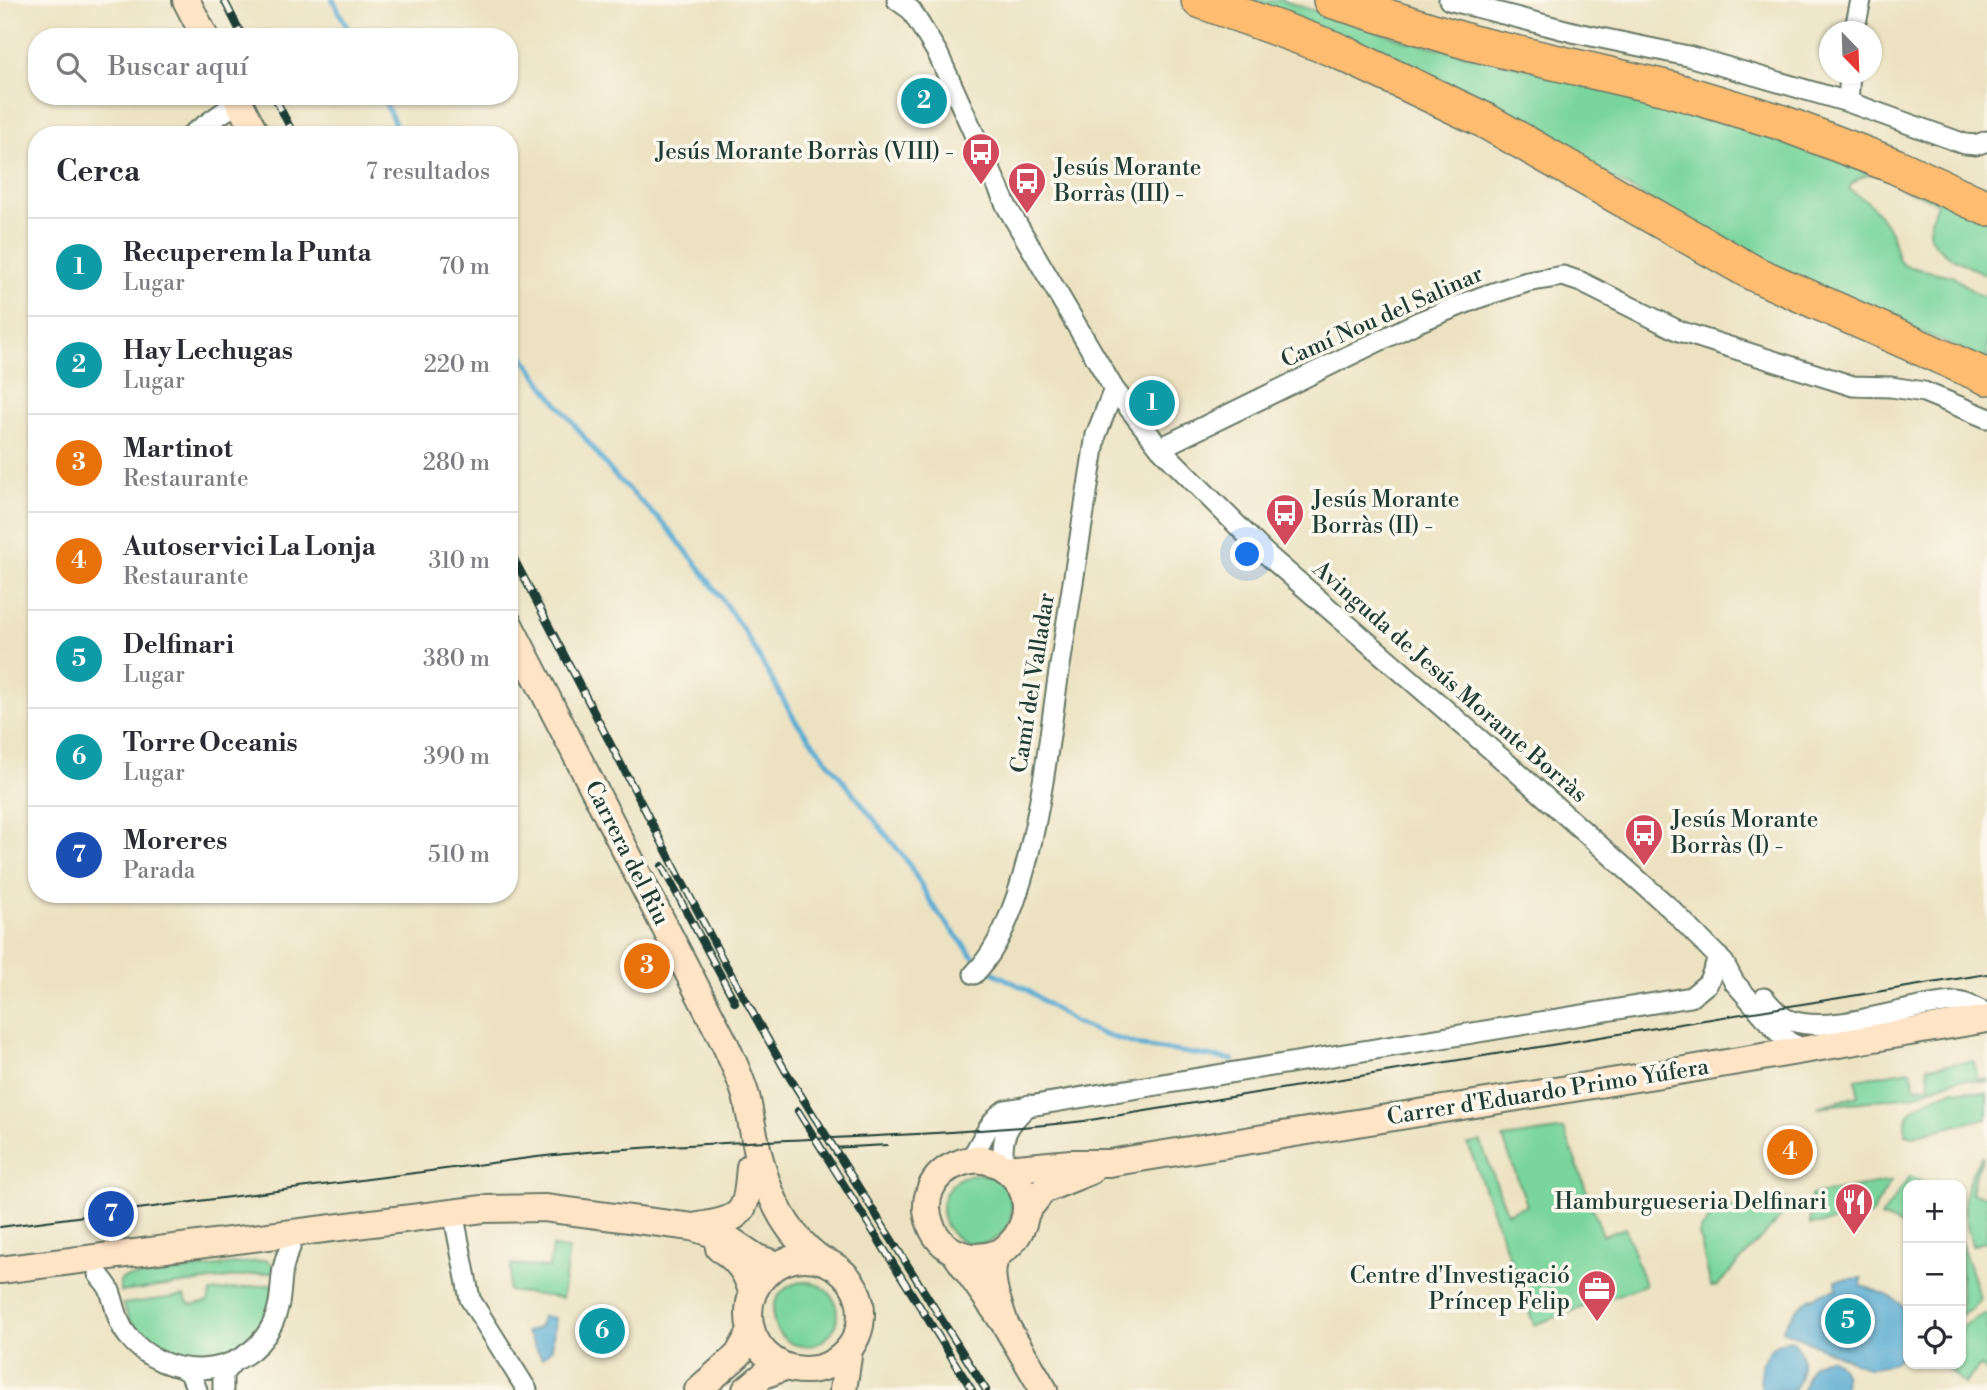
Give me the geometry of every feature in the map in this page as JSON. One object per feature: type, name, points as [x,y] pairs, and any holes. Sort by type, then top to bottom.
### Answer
[{"type":"highway","points":[[1199,0],[1334,49],[1459,108],[1755,274],[1987,377]]},
{"type":"highway","points":[[1331,0],[1472,43],[1670,89],[1777,121],[1895,166],[1987,208]]},
{"type":"highway","points":[[1472,43],[1709,84],[1771,101],[1987,184]]},
{"type":"street","points":[[186,0],[200,28]]},
{"type":"street","name":"Avinguda de Jesús Morante Borràs","points":[[897,0],[911,10],[938,54],[1007,207],[1114,389],[1160,448],[1265,553],[1671,909],[1721,960],[1740,973],[1778,1013],[1790,1021],[1832,1024],[1958,1002],[1987,1013]]},
{"type":"street","points":[[1449,0],[1577,33],[1688,56],[1848,102],[1965,144],[1976,145],[1987,141]]},
{"type":"street","points":[[1856,21],[1861,0]]},
{"type":"street","points":[[1848,102],[1849,84]]},
{"type":"street","points":[[204,126],[232,105]]},
{"type":"street","points":[[241,105],[251,126]]},
{"type":"street","name":"Camí Nou del Salinar","points":[[1160,448],[1418,323],[1481,297],[1527,282],[1563,276],[1581,282],[1679,331],[1853,386],[1891,387],[1924,392],[1987,418]]},
{"type":"street","name":"Camí del Valladar","points":[[974,974],[988,960],[1006,928],[1034,833],[1096,435],[1114,389]]},
{"type":"street","name":"Carrera del Riu","points":[[518,642],[725,1044],[744,1090],[762,1171],[776,1205],[802,1244],[823,1261]]},
{"type":"street","points":[[970,1160],[980,1146],[987,1127],[1005,1110],[1691,997],[1707,983],[1721,960]]},
{"type":"street","name":"Avinguda de Jesús Morante Borràs","points":[[1721,960],[1734,982],[1778,1032],[1789,1042],[1804,1049]]},
{"type":"street","name":"Carrer d'Eduardo Primo Yúfera","points":[[1004,1168],[1109,1163],[1987,1019]]},
{"type":"street","points":[[1004,1168],[1002,1143],[1005,1134],[1016,1116],[1030,1105]]},
{"type":"street","name":"Carrera del Riu","points":[[750,1124],[750,1167],[776,1235],[778,1265]]},
{"type":"street","points":[[970,1160],[992,1162],[1004,1168],[1020,1185],[1026,1212],[1017,1236],[998,1253],[977,1258],[955,1253],[945,1247],[931,1229],[927,1206],[929,1195],[940,1175],[949,1167],[970,1160]]},
{"type":"street","name":"Carrer d'Eduardo Primo Yúfera","points":[[1026,1212],[1043,1190],[1109,1163]]},
{"type":"street","points":[[692,1227],[718,1224],[736,1216],[747,1200],[750,1167]]},
{"type":"street","points":[[0,1270],[503,1207],[562,1210],[692,1227],[727,1238],[757,1258],[778,1265]]},
{"type":"street","points":[[0,1285],[456,1227],[506,1222],[549,1222],[712,1245],[726,1252],[740,1265],[751,1285],[748,1314],[751,1332],[759,1348],[773,1361],[819,1380],[829,1365],[849,1350]]},
{"type":"street","points":[[456,1227],[470,1300],[527,1390]]},
{"type":"street","points":[[223,1390],[223,1374],[233,1362],[258,1344],[270,1329],[281,1301],[281,1272],[290,1248]]},
{"type":"street","points":[[955,1253],[1005,1324],[1044,1390]]},
{"type":"street","points":[[998,1253],[992,1270],[1005,1324]]},
{"type":"street","points":[[752,1293],[759,1281],[778,1265],[806,1258],[823,1261],[839,1269],[851,1282],[860,1299],[861,1319],[856,1338],[849,1350],[843,1390]]},
{"type":"street","points":[[98,1274],[110,1292],[119,1321],[127,1335],[150,1357],[190,1373],[197,1390]]},
{"type":"street","points":[[698,1390],[738,1355],[751,1332]]},
{"type":"street","points":[[181,1368],[209,1369],[233,1362]]},
{"type":"street","points":[[746,1390],[775,1368],[784,1367]]},
{"type":"green space","points":[[1241,0],[1281,0],[1408,41],[1702,109],[1775,131],[1846,157],[1987,218],[1987,275],[1952,258],[1931,239],[1929,228],[1937,203],[1902,189],[1889,177],[1877,173],[1867,175],[1850,186],[1850,190],[1868,202],[1891,232],[1899,261],[1905,266],[1952,276],[1977,294],[1987,297],[1987,360],[1754,257],[1477,102],[1394,60],[1337,35]]},
{"type":"green space","points":[[1974,1061],[1978,1080],[1987,1079],[1987,1082],[1958,1079],[1912,1096],[1817,1107],[1858,1096],[1856,1079],[1911,1070],[1915,1088],[1930,1086],[1927,1067]]},
{"type":"green space","points":[[1953,1090],[1987,1093],[1987,1118],[1912,1136],[1906,1134],[1907,1117],[1912,1110]]},
{"type":"green space","points":[[1564,1129],[1603,1236],[1625,1228],[1645,1285],[1534,1325],[1468,1144],[1481,1142],[1507,1213],[1527,1205],[1503,1138]]},
{"type":"green space","points":[[1981,1157],[1983,1158],[1975,1174],[1971,1193],[1987,1196],[1987,1241],[1972,1246],[1966,1221],[1966,1191]]},
{"type":"green space","points":[[970,1174],[984,1174],[997,1180],[1006,1189],[1012,1209],[1010,1222],[1002,1234],[984,1244],[970,1244],[957,1238],[948,1229],[942,1216],[942,1202],[948,1189],[957,1180]]},
{"type":"green space","points":[[1891,1181],[1870,1216],[1810,1225],[1811,1195]]},
{"type":"green space","points":[[1903,1186],[1903,1226],[1881,1217]]},
{"type":"green space","points":[[1788,1199],[1789,1208],[1717,1286],[1711,1287],[1699,1234],[1709,1218],[1725,1208]]},
{"type":"green space","points":[[552,1247],[569,1249],[562,1298],[508,1291],[512,1264],[549,1268]]},
{"type":"green space","points":[[1966,1257],[1980,1298],[1966,1312]]},
{"type":"green space","points":[[266,1260],[273,1264],[273,1272],[120,1292],[120,1281],[124,1278]]},
{"type":"green space","points":[[805,1282],[823,1288],[831,1296],[837,1314],[831,1332],[823,1340],[805,1346],[787,1340],[779,1332],[773,1314],[779,1296],[787,1288]]},
{"type":"green space","points":[[274,1284],[269,1312],[259,1330],[236,1350],[207,1360],[176,1359],[154,1350],[137,1332],[122,1304],[184,1296],[188,1303],[193,1305],[208,1302],[211,1292]]},
{"type":"green space","points":[[1987,1314],[1987,1372],[1980,1366],[1964,1384],[1949,1369],[1966,1369],[1966,1324]]},
{"type":"water","points":[[1862,1278],[1861,1286],[1892,1298],[1903,1306],[1903,1355],[1885,1366],[1868,1368],[1782,1330],[1804,1303],[1837,1289],[1836,1280]]},
{"type":"water","points":[[542,1316],[555,1318],[552,1349],[542,1358],[526,1332],[540,1327]]},
{"type":"water","points":[[1791,1340],[1802,1357],[1800,1377],[1794,1390],[1762,1390],[1760,1373],[1769,1351],[1782,1342]]},
{"type":"water","points":[[1830,1358],[1839,1364],[1843,1371],[1843,1390],[1803,1390],[1808,1373],[1814,1365]]},
{"type":"waterway","points":[[333,0],[347,28]]},
{"type":"waterway","points":[[386,105],[396,126]]},
{"type":"waterway","points":[[518,349],[614,475],[665,525],[700,568],[744,631],[795,720],[907,861],[935,909],[976,960]]},
{"type":"waterway","points":[[988,970],[1026,989],[1072,1021],[1102,1034],[1142,1046],[1233,1060]]},
{"type":"tram line","points":[[0,1227],[537,1157],[1084,1121],[1987,974]]},
{"type":"tram line","points":[[831,1148],[887,1145]]},
{"type":"railway","points":[[224,0],[238,28]]},
{"type":"railway","points":[[279,105],[289,126]]},
{"type":"railway","points":[[518,566],[722,958],[785,1070],[986,1390]]},
{"type":"railway","points":[[662,866],[735,1002]]},
{"type":"railway","points":[[798,1111],[972,1390]]},
{"type":"place","name":"Hay Lechugas","points":[[924,101]]},
{"type":"place","name":"Jesús Morante Borràs (VIII) -","points":[[981,186]]},
{"type":"place","name":"Jesús Morante Borràs (III) -","points":[[1027,215]]},
{"type":"place","name":"Recuperem la Punta","points":[[1152,403]]},
{"type":"place","name":"Jesús Morante Borràs (II) -","points":[[1285,547]]},
{"type":"place","name":"Jesús Morante Borràs (I) -","points":[[1644,867]]},
{"type":"place","name":"Martinot","points":[[647,966]]},
{"type":"place","name":"Autoservici La Lonja","points":[[1790,1152]]},
{"type":"place","name":"Moreres","points":[[111,1214]]},
{"type":"place","name":"Hamburgueseria Delfinari","points":[[1854,1236]]},
{"type":"place","name":"Delfinari","points":[[1848,1321]]},
{"type":"place","name":"Centre d'Investigació Príncep Felip","points":[[1597,1323]]},
{"type":"place","name":"Torre Oceanis","points":[[602,1331]]}]
